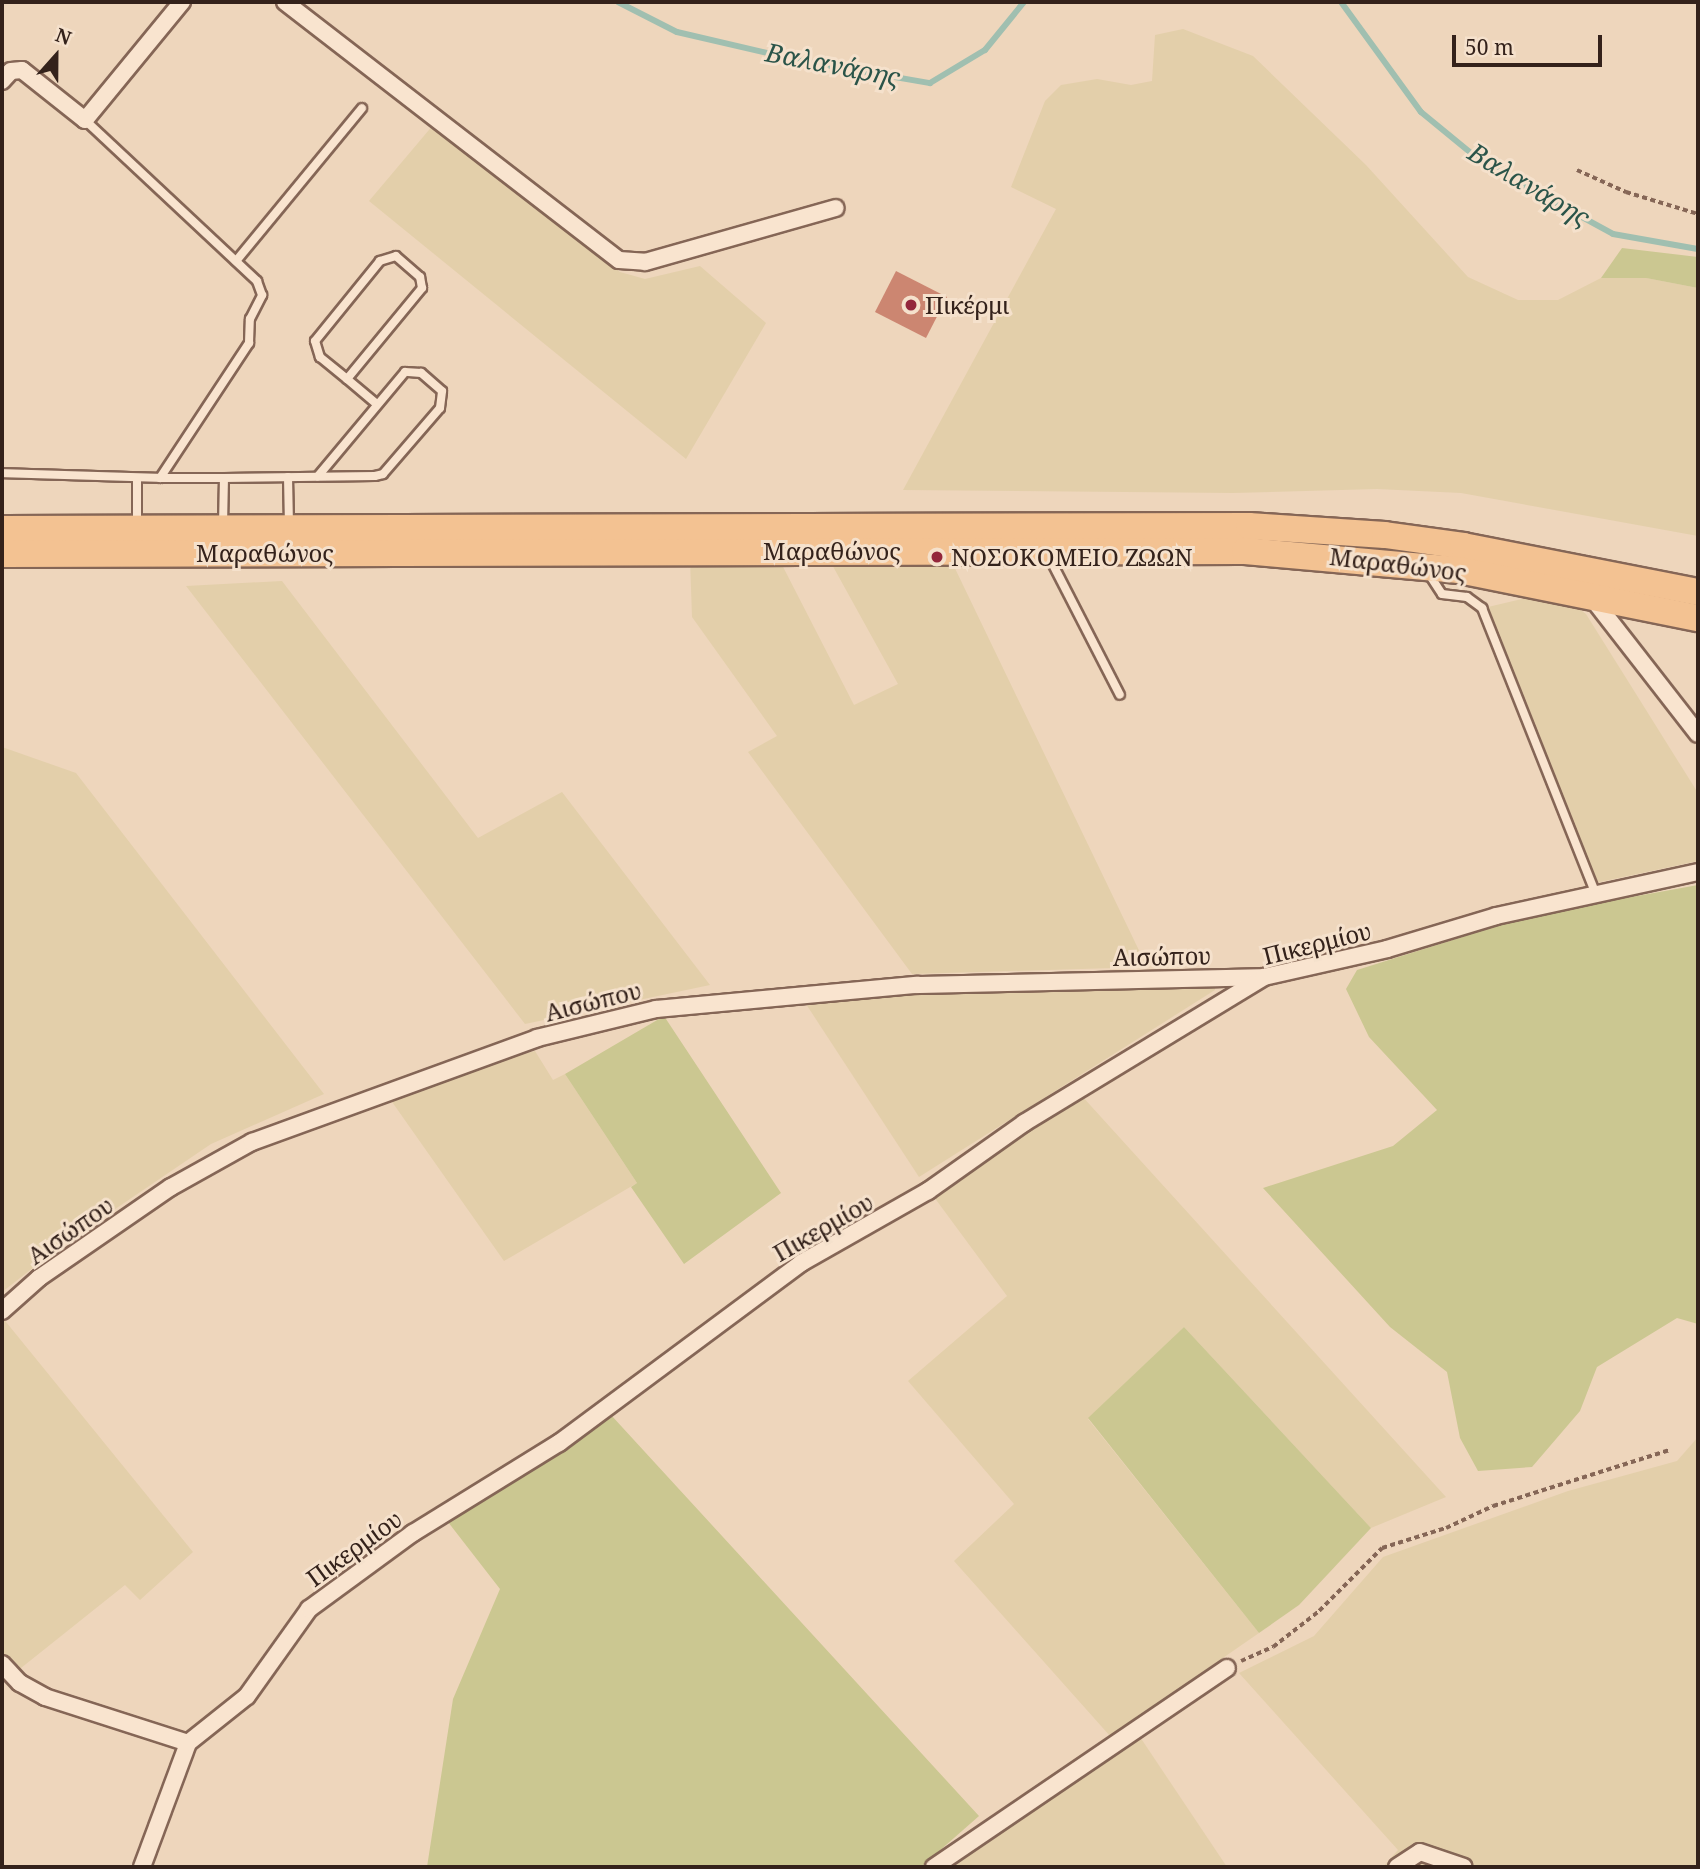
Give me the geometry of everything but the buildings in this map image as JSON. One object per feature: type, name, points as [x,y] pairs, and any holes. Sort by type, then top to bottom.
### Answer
[{"type":"main road","name":"Μαραθώνος","points":[[2,529],[1291,528],[1474,548],[1698,592]]},
{"type":"main road","name":"Μαραθώνος","points":[[2,554],[1047,550],[1268,552],[1427,566],[1590,594],[1689,619]]},
{"type":"street","points":[[4,79],[17,69],[28,73],[85,120],[182,2]]},
{"type":"street","points":[[285,2],[619,260],[645,262],[836,208]]},
{"type":"street","points":[[1590,594],[1698,734]]},
{"type":"street","name":"Πικερμίου","points":[[188,1743],[247,1696],[309,1609],[413,1533],[559,1443],[801,1263],[928,1191],[1024,1123],[1264,977],[1595,892],[1698,872]]},
{"type":"street","name":"Αισώπου","points":[[2,1311],[39,1278],[171,1187],[252,1143],[537,1038],[656,1009],[891,988],[1264,977]]},
{"type":"street","points":[[2,1664],[20,1683],[45,1697],[188,1743],[142,1867]]},
{"type":"street","points":[[934,1867],[1227,1668]]},
{"type":"street","points":[[1397,1867],[1420,1852],[1464,1867]]},
{"type":"lane","points":[[236,261],[362,108]]},
{"type":"lane","points":[[85,120],[236,261],[262,290],[250,319],[251,338],[160,478]]},
{"type":"lane","points":[[347,379],[422,288],[421,277],[396,257],[380,261],[315,341],[316,352],[347,379],[377,404]]},
{"type":"lane","points":[[2,472],[137,479],[288,477],[383,474],[440,408],[444,396],[438,386],[410,370],[377,404],[318,476]]},
{"type":"lane","points":[[288,477],[289,528]]},
{"type":"lane","points":[[223,528],[224,478]]},
{"type":"lane","points":[[137,479],[137,528]]},
{"type":"lane","points":[[1047,550],[1119,695]]},
{"type":"lane","points":[[1427,566],[1431,584],[1442,594],[1467,597],[1482,608],[1595,892]]},
{"type":"path","points":[[1577,170],[1626,192],[1698,214]]},
{"type":"path","points":[[1227,1668],[1273,1647],[1319,1611],[1382,1548],[1446,1528],[1493,1506],[1670,1450]]},
{"type":"shaded area","points":[[1183,29],[1253,56],[1366,165],[1468,277],[1518,300],[1558,300],[1601,278],[1646,278],[1698,288],[1698,536],[1461,493],[1377,489],[1233,493],[903,490],[1056,209],[1011,187],[1045,101],[1061,85],[1097,79],[1131,85],[1152,81],[1155,35]]},
{"type":"shaded area","points":[[434,124],[620,272],[645,279],[700,266],[766,323],[686,459],[369,201]]},
{"type":"shaded area","points":[[1622,248],[1698,257],[1698,288],[1646,278],[1601,278]]},
{"type":"shaded area","points":[[950,558],[1147,967],[912,974],[748,752],[777,736],[692,617],[690,559],[779,559],[854,705],[898,684],[830,561]]},
{"type":"shaded area","points":[[282,581],[478,838],[562,792],[710,985],[525,1024],[186,586]]},
{"type":"shaded area","points":[[1535,596],[1574,605],[1586,614],[1698,793],[1698,861],[1595,883],[1488,607]]},
{"type":"shaded area","points":[[2,747],[76,773],[324,1094],[211,1144],[65,1243],[2,1292]]},
{"type":"shaded area","points":[[1698,885],[1698,1324],[1677,1318],[1597,1367],[1580,1411],[1532,1467],[1478,1471],[1460,1438],[1447,1372],[1390,1327],[1263,1188],[1393,1146],[1437,1110],[1369,1037],[1346,989],[1357,970],[1532,915]]},
{"type":"shaded area","points":[[1215,982],[1215,990],[919,1177],[804,1001],[922,990]]},
{"type":"shaded area","points":[[664,1016],[781,1193],[684,1264],[631,1187],[637,1183],[565,1074]]},
{"type":"shaded area","points":[[535,1051],[553,1080],[565,1074],[637,1183],[504,1261],[390,1099],[466,1068]]},
{"type":"shaded area","points":[[1081,1095],[1446,1497],[1371,1528],[1184,1327],[1088,1419],[1259,1633],[1110,1736],[954,1561],[1014,1504],[908,1381],[1007,1296],[934,1197]]},
{"type":"shaded area","points":[[2,1317],[193,1552],[140,1600],[125,1585],[16,1672],[2,1657]]},
{"type":"shaded area","points":[[1184,1327],[1371,1528],[1299,1605],[1259,1633],[1088,1418]]},
{"type":"shaded area","points":[[611,1415],[979,1816],[921,1867],[427,1867],[453,1699],[500,1589],[448,1522],[532,1471]]},
{"type":"shaded area","points":[[1698,1437],[1698,1867],[1383,1867],[1398,1850],[1239,1673],[1314,1636],[1383,1557],[1568,1491],[1677,1461]]},
{"type":"shaded area","points":[[1140,1737],[1227,1867],[948,1867],[965,1853]]},
{"type":"waterway","name":"Βαλανάρης","points":[[618,2],[677,32],[802,61],[930,83],[985,50],[1024,2]]},
{"type":"waterway","name":"Βαλανάρης","points":[[1341,2],[1421,112],[1483,163],[1613,234],[1698,249]]},
{"type":"place","name":"Πικέρμι","points":[[911,305]]},
{"type":"place","name":"ΝΟΣΟΚΟΜΕΙΟ ΖΩΩΝ","points":[[937,557]]}]
